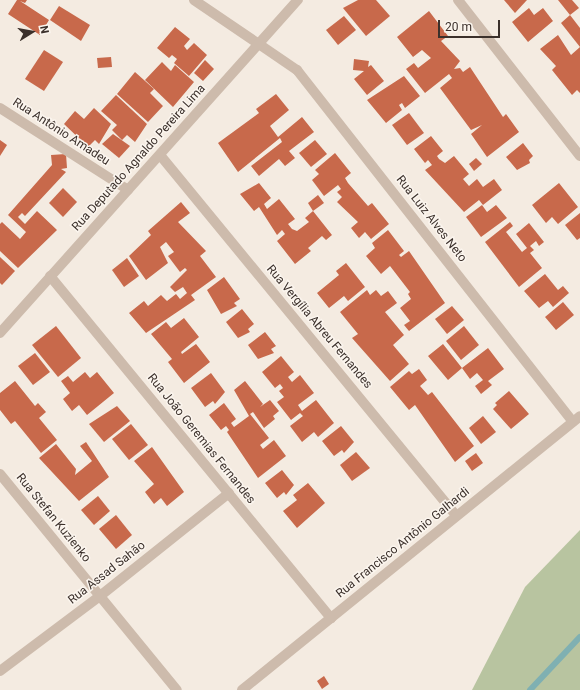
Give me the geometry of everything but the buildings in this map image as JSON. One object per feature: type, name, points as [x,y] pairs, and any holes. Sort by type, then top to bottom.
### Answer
[{"type":"street","name":"Rua Luiz Alves Neto","points":[[194,0],[260,41],[297,70],[577,419]]},
{"type":"street","name":"Rua Deputado Agnaldo Pereira Lima","points":[[2,327],[160,155],[298,0]]},
{"type":"street","points":[[458,0],[580,156]]},
{"type":"street","name":"Rua Antônio Amadeu","points":[[0,108],[128,190]]},
{"type":"street","name":"Rua Vergília Abreu Fernandes","points":[[160,155],[457,516]]},
{"type":"street","name":"Rua João Geremias Fernandes","points":[[50,276],[331,618]]},
{"type":"street","name":"Rua Francisco Antônio Galhardi","points":[[242,690],[577,419]]},
{"type":"street","name":"Rua Stefan Kuzienko","points":[[0,474],[177,690]]},
{"type":"street","name":"Rua Assad Sahão","points":[[0,671],[100,596],[229,493]]},
{"type":"green space","points":[[580,530],[580,690],[472,690],[525,587]]},
{"type":"waterway","points":[[530,690],[580,637]]}]
